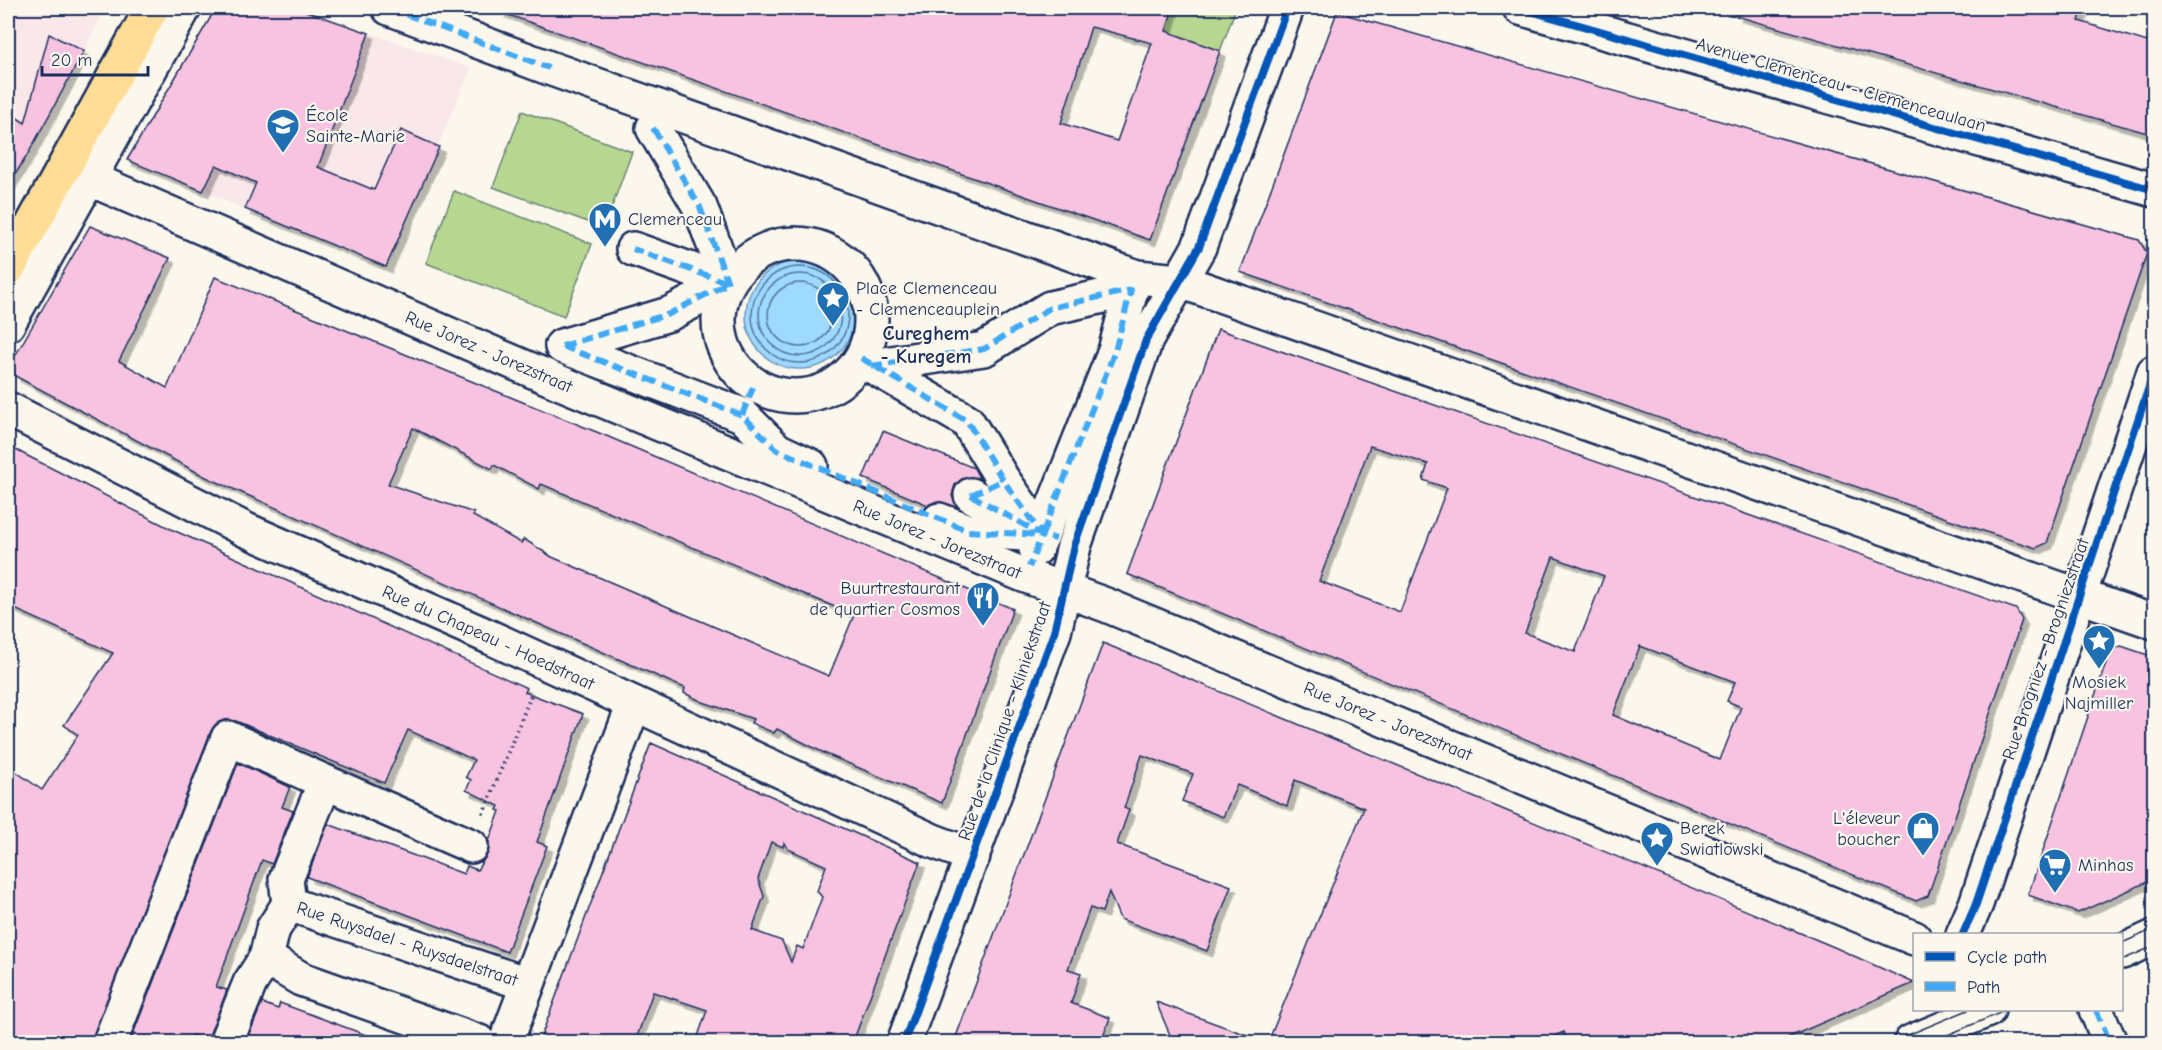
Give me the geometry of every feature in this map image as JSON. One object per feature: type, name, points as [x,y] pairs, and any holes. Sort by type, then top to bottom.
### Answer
[{"type":"main road","points":[[8,269],[77,174],[152,8]]},
{"type":"street","points":[[8,324],[77,174],[184,8]]},
{"type":"street","points":[[389,8],[549,68],[1137,277],[1180,281],[2154,622]]},
{"type":"street","name":"Rue de la Clinique - Kliniekstraat","points":[[904,1042],[1054,632],[1074,546],[1146,340],[1199,247],[1287,8]]},
{"type":"street","name":"Avenue Clemenceau - Clemenceaulaan","points":[[1520,8],[2154,190]]},
{"type":"street","points":[[653,128],[700,207],[728,283],[719,312],[719,333],[725,353],[736,370],[754,385],[771,393],[792,397],[813,395],[832,387],[866,362],[984,349],[1050,308],[1131,290],[1115,351],[1049,537],[1029,567]]},
{"type":"street","name":"Rue Jorez - Jorezstraat","points":[[77,174],[561,383],[1026,576],[1913,938]]},
{"type":"street","points":[[866,362],[872,319],[868,298],[853,271],[829,252],[809,245],[788,244],[768,249],[749,259],[728,283],[669,314],[562,346],[742,415],[777,450],[968,531],[1049,537]]},
{"type":"street","points":[[633,249],[728,283]]},
{"type":"street","points":[[866,362],[967,421],[1003,480],[1049,537]]},
{"type":"street","name":"Rue Brogniez - Brogniezstraat","points":[[1963,933],[1972,915],[2154,372]]},
{"type":"street","points":[[742,415],[754,385]]},
{"type":"street","name":"Rue du Chapeau - Hoedstraat","points":[[8,409],[246,530],[544,662],[922,836],[973,856]]},
{"type":"street","name":"Rue Ruysdael - Ruysdaelstraat","points":[[506,1042],[634,704]]},
{"type":"street","points":[[110,1042],[228,738],[471,846]]},
{"type":"street","points":[[288,904],[286,879],[325,782]]},
{"type":"street","name":"Rue Ruysdael - Ruysdaelstraat","points":[[226,1042],[250,983],[266,958],[273,929],[288,904],[527,984]]},
{"type":"street","points":[[2123,951],[2154,937]]},
{"type":"street","points":[[266,958],[301,979],[479,1042]]},
{"type":"street","points":[[1921,1033],[1985,1011]]},
{"type":"street","points":[[2096,1011],[2110,1042]]},
{"type":"path","points":[[471,846],[544,662]]},
{"type":"shaded area","points":[[8,8],[105,8],[84,51],[51,35],[47,40],[25,123],[8,112]]},
{"type":"shaded area","name":"École Sainte-Marie","points":[[369,33],[471,68],[386,267],[127,160],[187,55],[332,129]]},
{"type":"green space","points":[[1173,8],[1236,8],[1220,51],[1166,31]]},
{"type":"green space","points":[[522,111],[632,152],[604,228],[493,187]]},
{"type":"green space","points":[[454,191],[592,244],[564,316],[426,263]]},
{"type":"water","points":[[800,261],[821,265],[838,277],[850,294],[854,315],[850,336],[838,353],[821,365],[800,369],[779,365],[762,353],[750,336],[746,315],[750,294],[762,277],[779,265]]},
{"type":"building","name":"École Sainte-Marie","points":[[216,8],[297,8],[369,33],[318,167],[374,190],[401,130],[439,147],[386,267],[245,209],[256,183],[216,165],[203,191],[127,160]]},
{"type":"building","points":[[501,8],[1173,8],[1166,31],[1220,51],[1150,240],[500,12]],"holes":[[[1091,27],[1152,43],[1117,141],[1061,123]]]},
{"type":"building","points":[[1737,8],[2083,8],[2079,21],[2154,44],[2154,135],[1736,16]]},
{"type":"building","points":[[1337,12],[2139,240],[2147,253],[2047,543],[2036,548],[1992,534],[1240,272]]},
{"type":"building","points":[[49,34],[84,51],[8,186],[8,112],[25,123]]},
{"type":"building","points":[[90,226],[170,258],[119,361],[167,388],[215,277],[604,435],[1013,609],[942,803],[826,754],[777,729],[774,733],[751,723],[753,719],[703,702],[684,693],[685,688],[206,477],[15,376],[11,363]],"holes":[[[413,428],[492,469],[494,465],[539,489],[541,484],[854,615],[829,676],[552,557],[524,539],[521,543],[473,516],[474,513],[388,484]]]},
{"type":"building","points":[[1218,329],[2016,609],[2022,620],[1928,896],[1916,901],[1127,574]],"holes":[[[1370,446],[1428,464],[1423,480],[1447,488],[1400,612],[1319,581]],[[1553,557],[1604,576],[1575,652],[1525,633]],[[1640,646],[1735,682],[1727,701],[1741,707],[1720,760],[1613,715]]]},
{"type":"building","points":[[883,431],[974,468],[979,478],[962,479],[955,485],[952,496],[957,507],[937,501],[928,505],[863,478]]},
{"type":"building","points":[[8,446],[173,530],[527,688],[525,692],[583,714],[537,842],[547,846],[507,952],[307,877],[328,824],[464,874],[467,866],[477,870],[488,853],[489,841],[500,811],[497,810],[499,806],[466,790],[471,780],[466,777],[474,760],[408,730],[384,783],[236,721],[225,720],[216,724],[211,731],[92,1042],[8,1042],[8,766],[42,790],[78,735],[64,725],[113,653],[8,606]]},
{"type":"building","points":[[1103,643],[1834,947],[1913,983],[1778,1042],[1568,1042],[1564,1032],[1539,1042],[1268,1042],[1364,808],[1295,780],[1287,806],[1237,785],[1223,817],[1182,801],[1193,774],[1142,755],[1124,808],[1129,810],[1117,844],[1231,886],[1207,951],[1120,919],[1109,892],[1102,912],[1090,908],[1068,969],[1081,973],[1071,1003],[1110,1018],[1101,1042],[954,1042]]},
{"type":"building","points":[[2121,646],[2154,657],[2154,879],[2078,913],[2028,895],[2110,651]]},
{"type":"building","points":[[651,743],[920,862],[853,1042],[696,1042],[707,1010],[653,992],[635,1042],[539,1042]],"holes":[[[771,842],[783,847],[784,843],[788,849],[826,866],[817,891],[822,897],[803,949],[797,946],[791,962],[782,941],[752,930],[764,896],[758,879]]]},
{"type":"building","points":[[238,763],[290,787],[282,807],[293,811],[272,864],[262,860],[216,987],[227,990],[208,1040],[192,1035],[189,1042],[130,1042]]},
{"type":"building","points":[[1156,1002],[1258,1039],[1257,1042],[1173,1042]]},
{"type":"building","points":[[262,1003],[278,1009],[280,1003],[377,1039],[377,1042],[246,1042]]},
{"type":"tram line","points":[[2123,943],[2154,929]]},
{"type":"tram line","points":[[2123,960],[2154,946]]},
{"type":"tram line","points":[[1891,1042],[1966,1011]]},
{"type":"tram line","points":[[1931,1042],[2005,1011]]},
{"type":"marked path","points":[[389,8],[549,68]]},
{"type":"marked path","points":[[653,128],[700,207],[728,283]]},
{"type":"marked path","points":[[562,346],[669,314],[728,283],[633,249]]},
{"type":"marked path","points":[[871,366],[984,349],[1050,308],[1131,290],[1115,351],[1042,535]]},
{"type":"marked path","points":[[562,346],[742,415],[777,450],[968,531],[1042,535]]},
{"type":"marked path","points":[[861,358],[967,421],[1003,480],[1042,535],[1029,567]]},
{"type":"marked path","points":[[742,415],[754,385]]},
{"type":"marked path","points":[[971,495],[1003,480]]},
{"type":"marked path","points":[[971,495],[1042,535],[1056,539]]},
{"type":"marked path","points":[[2096,1011],[2110,1042]]},
{"type":"cycle path","points":[[904,1042],[1054,632],[1074,546],[1146,340],[1199,247],[1287,8]]},
{"type":"cycle path","points":[[1520,8],[2154,190]]},
{"type":"cycle path","points":[[1963,933],[1976,904],[2154,372]]},
{"type":"place","name":"École Sainte-Marie","points":[[283,154]]},
{"type":"place","name":"Clemenceau","points":[[605,248]]},
{"type":"place","name":"Place Clemenceau - Clemenceauplein","points":[[833,327]]},
{"type":"place","name":"Buurtrestaurant de quartier Cosmos","points":[[983,627]]},
{"type":"place","name":"Mosiek Najmiller","points":[[2099,670]]},
{"type":"place","name":"L'éleveur boucher","points":[[1923,857]]},
{"type":"place","name":"Berek Swiatlowski","points":[[1657,867]]},
{"type":"place","name":"Minhas","points":[[2055,894]]},
{"type":"district","name":"Cureghem - Kuregem","points":[[926,344]]}]
